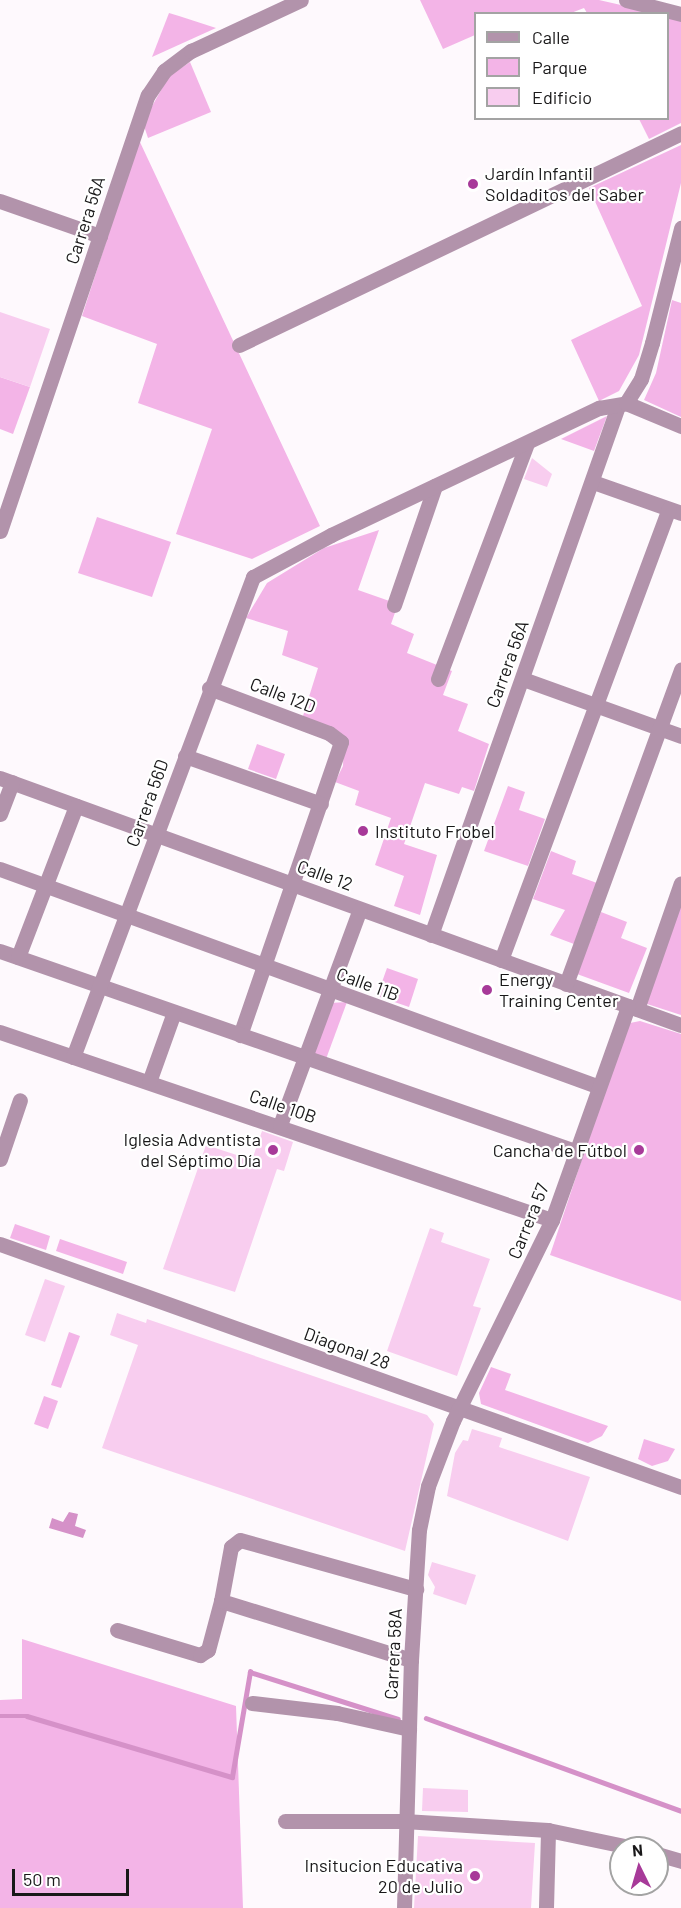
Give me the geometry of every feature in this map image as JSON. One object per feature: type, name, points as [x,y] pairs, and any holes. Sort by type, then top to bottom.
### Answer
[{"type":"street","name":"Carrera 56A","points":[[0,531],[136,124],[164,71],[191,51],[302,0]]},
{"type":"street","points":[[626,0],[681,14]]},
{"type":"street","points":[[239,345],[681,133]]},
{"type":"street","points":[[0,201],[100,236]]},
{"type":"street","name":"Carrera 56A","points":[[431,935],[622,404],[640,379],[652,343],[681,228]]},
{"type":"street","points":[[394,605],[435,486],[599,408],[622,404],[681,426]]},
{"type":"street","points":[[438,679],[527,444]]},
{"type":"street","points":[[501,960],[594,705],[675,511],[593,482]]},
{"type":"street","name":"Carrera 56D","points":[[73,1057],[246,590],[266,567],[435,486]]},
{"type":"street","points":[[566,984],[681,669]]},
{"type":"street","points":[[523,679],[681,736]]},
{"type":"street","name":"Calle 12D","points":[[209,688],[329,733],[341,742],[321,804]]},
{"type":"street","points":[[185,756],[321,804],[240,1035]]},
{"type":"street","points":[[0,814],[6,780]]},
{"type":"street","name":"Calle 12","points":[[6,780],[681,1025]]},
{"type":"street","points":[[18,957],[76,806]]},
{"type":"street","name":"Calle 11B","points":[[0,869],[266,965],[330,991],[597,1086]]},
{"type":"street","name":"Carrera 57","points":[[459,1409],[552,1220],[597,1086],[632,1008],[681,883]]},
{"type":"street","points":[[280,1125],[360,909]]},
{"type":"street","points":[[0,951],[575,1151]]},
{"type":"street","points":[[149,1082],[174,1012]]},
{"type":"street","name":"Calle 10B","points":[[0,1032],[280,1125],[552,1220]]},
{"type":"street","points":[[0,1159],[20,1100]]},
{"type":"street","name":"Diagonal 28","points":[[0,1244],[681,1487]]},
{"type":"street","name":"Carrera 58A","points":[[404,1908],[404,1821],[411,1660],[425,1497],[459,1409]]},
{"type":"street","points":[[117,1630],[200,1655],[208,1650],[221,1601],[231,1547],[240,1540],[416,1589]]},
{"type":"street","points":[[221,1601],[411,1660]]},
{"type":"street","points":[[252,1703],[337,1713],[409,1729]]},
{"type":"street","points":[[285,1821],[404,1821],[548,1830],[609,1843]]},
{"type":"street","points":[[546,1908],[548,1830]]},
{"type":"green space","points":[[420,0],[599,0],[652,12],[586,12],[584,8],[574,12],[474,12],[474,35],[443,49]]},
{"type":"green space","points":[[169,13],[179,16],[216,28],[152,57]]},
{"type":"green space","points":[[669,16],[681,20],[681,123],[649,139],[640,120],[669,120]]},
{"type":"green space","points":[[190,62],[211,112],[148,138],[144,126],[151,108],[169,76]]},
{"type":"green space","points":[[139,140],[320,526],[252,559],[176,534],[212,429],[138,403],[157,344],[82,316]]},
{"type":"green space","points":[[681,145],[681,183],[639,355],[619,391],[599,401],[571,340],[642,306],[589,188]]},
{"type":"green space","points":[[672,300],[681,303],[681,417],[644,400],[656,373]]},
{"type":"green space","points":[[0,377],[30,387],[13,434],[0,429]]},
{"type":"green space","points":[[607,416],[594,451],[561,439]]},
{"type":"green space","points":[[97,517],[171,542],[152,597],[78,573]]},
{"type":"green space","points":[[379,530],[358,590],[398,604],[391,624],[414,634],[407,653],[452,671],[443,695],[468,704],[458,731],[489,744],[474,791],[462,787],[459,794],[425,783],[404,844],[437,855],[420,915],[394,906],[404,876],[375,865],[391,818],[355,805],[359,791],[335,782],[343,766],[344,736],[303,716],[318,668],[282,655],[288,631],[246,618],[267,583],[324,548]]},
{"type":"green space","points":[[257,744],[285,754],[276,779],[248,769]]},
{"type":"green space","points":[[508,786],[525,792],[519,810],[545,819],[528,866],[484,851]]},
{"type":"green space","points":[[551,851],[576,861],[572,874],[597,883],[574,944],[550,935],[565,910],[533,899]]},
{"type":"green space","points":[[681,903],[681,1015],[644,1003]]},
{"type":"green space","points":[[601,912],[627,922],[621,938],[647,948],[629,993],[577,974]]},
{"type":"green space","points":[[387,968],[418,979],[409,1007],[377,996]]},
{"type":"green space","points":[[347,1002],[326,1059],[311,1053],[330,1003]]},
{"type":"green space","name":"Cancha de Fútbol","points":[[640,1021],[681,1034],[681,1301],[550,1255],[623,1036],[630,1023]]},
{"type":"green space","points":[[15,1224],[50,1236],[46,1250],[10,1238]]},
{"type":"green space","points":[[60,1239],[127,1262],[123,1274],[56,1251]]},
{"type":"green space","points":[[69,1332],[80,1336],[61,1388],[51,1385]]},
{"type":"green space","points":[[491,1367],[511,1374],[505,1390],[608,1426],[602,1436],[588,1443],[481,1404],[479,1393]]},
{"type":"green space","points":[[44,1396],[58,1401],[48,1429],[34,1424]]},
{"type":"green space","points":[[644,1439],[675,1449],[668,1461],[652,1466],[638,1459]]},
{"type":"green space","points":[[22,1639],[236,1706],[243,1908],[0,1908],[0,1700],[22,1699]]},
{"type":"shaded area","points":[[69,1512],[78,1514],[75,1526],[86,1530],[83,1538],[49,1528],[52,1518],[63,1522]]},
{"type":"building","points":[[0,312],[50,329],[30,387],[0,377]]},
{"type":"building","points":[[532,458],[552,474],[547,487],[524,479]]},
{"type":"building","points":[[262,1131],[293,1142],[284,1171],[277,1169],[235,1292],[163,1269],[206,1145],[252,1160]]},
{"type":"building","points":[[430,1228],[444,1233],[441,1242],[490,1259],[473,1306],[481,1308],[457,1376],[387,1351]]},
{"type":"building","points":[[45,1279],[65,1286],[45,1342],[25,1335]]},
{"type":"building","points":[[117,1313],[146,1323],[147,1319],[427,1415],[434,1424],[405,1551],[102,1448],[138,1345],[110,1335]]},
{"type":"building","points":[[472,1429],[502,1438],[499,1447],[590,1477],[568,1541],[447,1496],[455,1453],[463,1440],[468,1441]]},
{"type":"building","points":[[432,1562],[476,1575],[466,1605],[433,1594],[435,1587],[428,1575]]},
{"type":"building","points":[[423,1788],[468,1790],[468,1812],[422,1811]]},
{"type":"building","name":"Insitucion Educativa 20 de Julio","points":[[418,1836],[535,1843],[531,1908],[414,1908]]},
{"type":"waterway","points":[[0,1716],[27,1716],[232,1777],[250,1672],[398,1719]]},
{"type":"waterway","points":[[426,1718],[681,1811]]},
{"type":"place","name":"Jardín Infantil Soldaditos del Saber","points":[[473,184]]},
{"type":"place","name":"Instituto Frobel","points":[[363,831]]},
{"type":"place","name":"Energy Training Center","points":[[487,990]]},
{"type":"place","name":"Iglesia Adventista del Séptimo Día","points":[[273,1150]]},
{"type":"place","name":"Cancha de Fútbol","points":[[639,1150]]},
{"type":"place","name":"Insitucion Educativa 20 de Julio","points":[[475,1876]]}]
